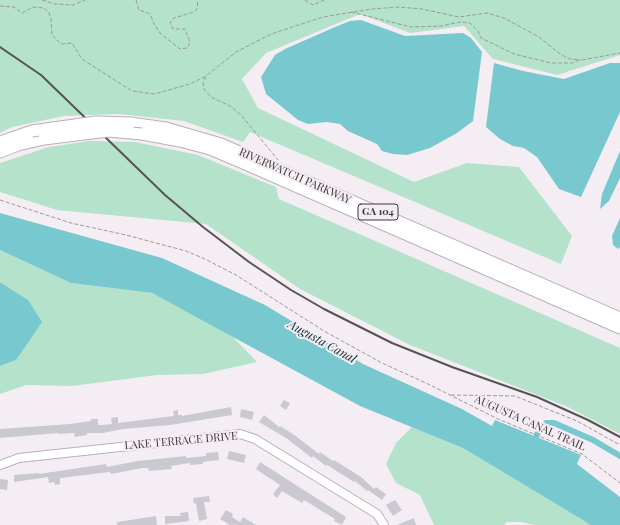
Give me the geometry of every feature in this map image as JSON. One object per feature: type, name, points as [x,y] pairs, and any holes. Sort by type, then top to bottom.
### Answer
[{"type":"main road","name":"RIVERWATCH PARKWAY","points":[[0,142],[32,131],[96,122],[130,123],[166,128],[228,147],[620,318]]},
{"type":"main road","name":"RIVERWATCH PARKWAY","points":[[0,152],[18,145],[44,139],[108,131],[142,134],[180,141],[230,157],[620,328]]},
{"type":"street","name":"LAKE TERRACE DRIVE","points":[[0,465],[19,458],[240,434],[255,439],[377,514],[384,525]]},
{"type":"path","points":[[42,0],[54,4],[73,5],[85,0]]},
{"type":"path","points":[[136,0],[140,10],[151,16],[160,33],[180,49],[187,48],[190,42],[185,29],[173,29],[170,23],[174,18],[194,12],[197,9],[198,0]]},
{"type":"path","points":[[305,0],[313,6],[324,0]]},
{"type":"path","points":[[0,6],[14,7],[22,13],[33,7],[44,8],[49,13],[54,39],[62,44],[72,43],[82,59],[132,91],[154,94],[190,84],[206,76],[236,52],[270,34],[323,17],[351,12],[398,7],[436,11],[458,17],[488,13],[504,18],[539,37],[560,54],[570,59],[581,60]]},
{"type":"path","points":[[351,12],[411,27],[441,26],[460,22],[470,23],[478,31],[481,38],[514,54],[551,62],[572,63],[620,53]]},
{"type":"path","points":[[206,76],[204,89],[211,97],[230,106],[241,115],[279,161]]},
{"type":"path","name":"AUGUSTA CANAL TRAIL","points":[[0,200],[71,223],[186,251],[205,259],[236,275],[324,330],[382,363],[498,419],[582,454],[620,483]]},
{"type":"path","points":[[451,395],[515,396],[577,421],[620,445]]},
{"type":"green space","points":[[0,0],[620,0],[620,55],[557,75],[493,59],[464,26],[410,33],[360,14],[266,53],[242,79],[258,108],[414,182],[467,163],[519,167],[572,236],[561,264],[250,132],[243,142],[184,121],[119,114],[64,116],[12,127],[0,133]]},
{"type":"green space","points":[[90,141],[135,142],[198,155],[276,187],[279,199],[620,348],[620,434],[568,407],[410,345],[300,289],[206,224],[57,210],[0,192],[0,163],[49,147]]},
{"type":"green space","points":[[0,250],[71,283],[152,293],[231,335],[257,362],[203,374],[157,375],[72,386],[26,385],[0,394],[0,366],[16,360],[28,300],[0,282]]},
{"type":"green space","points":[[412,427],[463,448],[591,525],[535,525],[521,522],[507,522],[504,525],[434,525],[420,495],[396,483],[386,464],[396,443]]},
{"type":"water","points":[[361,20],[405,36],[463,33],[471,38],[482,52],[473,121],[457,133],[430,148],[407,155],[393,154],[382,151],[377,144],[348,131],[340,124],[327,122],[308,124],[298,120],[266,94],[261,77],[275,55],[285,49],[335,27],[350,21]]},
{"type":"water","points":[[494,63],[523,71],[564,79],[610,63],[620,63],[620,112],[581,197],[559,189],[537,157],[524,148],[513,146],[500,139],[486,127]]},
{"type":"water","points":[[620,151],[620,178],[609,201],[600,209],[602,194]]},
{"type":"water","name":"Augusta Canal","points":[[0,213],[162,258],[265,305],[363,364],[462,409],[492,426],[495,420],[581,455],[577,464],[620,497],[620,525],[591,525],[463,448],[360,406],[152,293],[71,283],[0,250]]},
{"type":"water","points":[[620,218],[620,247],[618,249],[613,245],[612,236]]},
{"type":"water","points":[[0,282],[28,300],[42,322],[16,360],[0,366]]},
{"type":"building","points":[[284,400],[290,403],[286,410],[280,406]]},
{"type":"building","points":[[231,407],[232,415],[170,425],[123,429],[103,433],[87,433],[87,435],[75,437],[74,433],[58,433],[0,438],[0,429],[70,424],[91,421],[91,419],[98,419],[98,425],[103,425],[112,424],[111,418],[118,417],[118,423],[174,416],[173,411],[178,410],[178,415],[182,416]]},
{"type":"building","points":[[241,409],[254,412],[252,420],[240,417]]},
{"type":"building","points":[[264,415],[279,427],[280,426],[293,434],[319,454],[320,452],[333,461],[334,460],[361,477],[374,489],[376,487],[386,494],[382,500],[368,490],[367,491],[355,481],[354,482],[327,465],[326,466],[313,456],[312,458],[286,438],[259,422]]},
{"type":"building","points":[[229,451],[246,455],[244,463],[227,459]]},
{"type":"building","points":[[218,452],[219,460],[203,462],[203,464],[190,465],[190,463],[171,466],[172,469],[149,471],[148,468],[142,468],[111,474],[110,472],[60,478],[60,484],[55,485],[54,482],[49,483],[48,477],[14,482],[14,475],[39,474],[106,464],[107,467],[138,461],[186,456],[186,458],[206,456],[206,453]]},
{"type":"building","points":[[260,462],[346,517],[342,525],[304,500],[302,503],[282,491],[277,498],[273,494],[280,485],[256,469]]},
{"type":"building","points":[[0,479],[8,480],[7,490],[0,489]]},
{"type":"building","points":[[209,496],[210,502],[204,502],[207,519],[199,521],[196,503],[194,504],[193,498]]},
{"type":"building","points":[[395,500],[402,510],[393,516],[386,505]]},
{"type":"building","points":[[226,510],[233,514],[232,517],[240,522],[243,517],[256,525],[230,525],[220,519]]},
{"type":"building","points":[[188,512],[189,521],[165,524],[165,516],[181,516],[180,513]]},
{"type":"building","points":[[156,516],[157,525],[117,525],[117,522]]},
{"type":"building","points":[[414,518],[416,525],[397,525]]},
{"type":"waterway","points":[[533,444],[538,432],[546,423],[554,423],[593,440],[620,456]]},
{"type":"railway","points":[[0,47],[41,75],[165,195],[203,227],[249,262],[291,290],[324,309],[392,343],[452,367],[537,397],[588,420],[620,437]]}]
